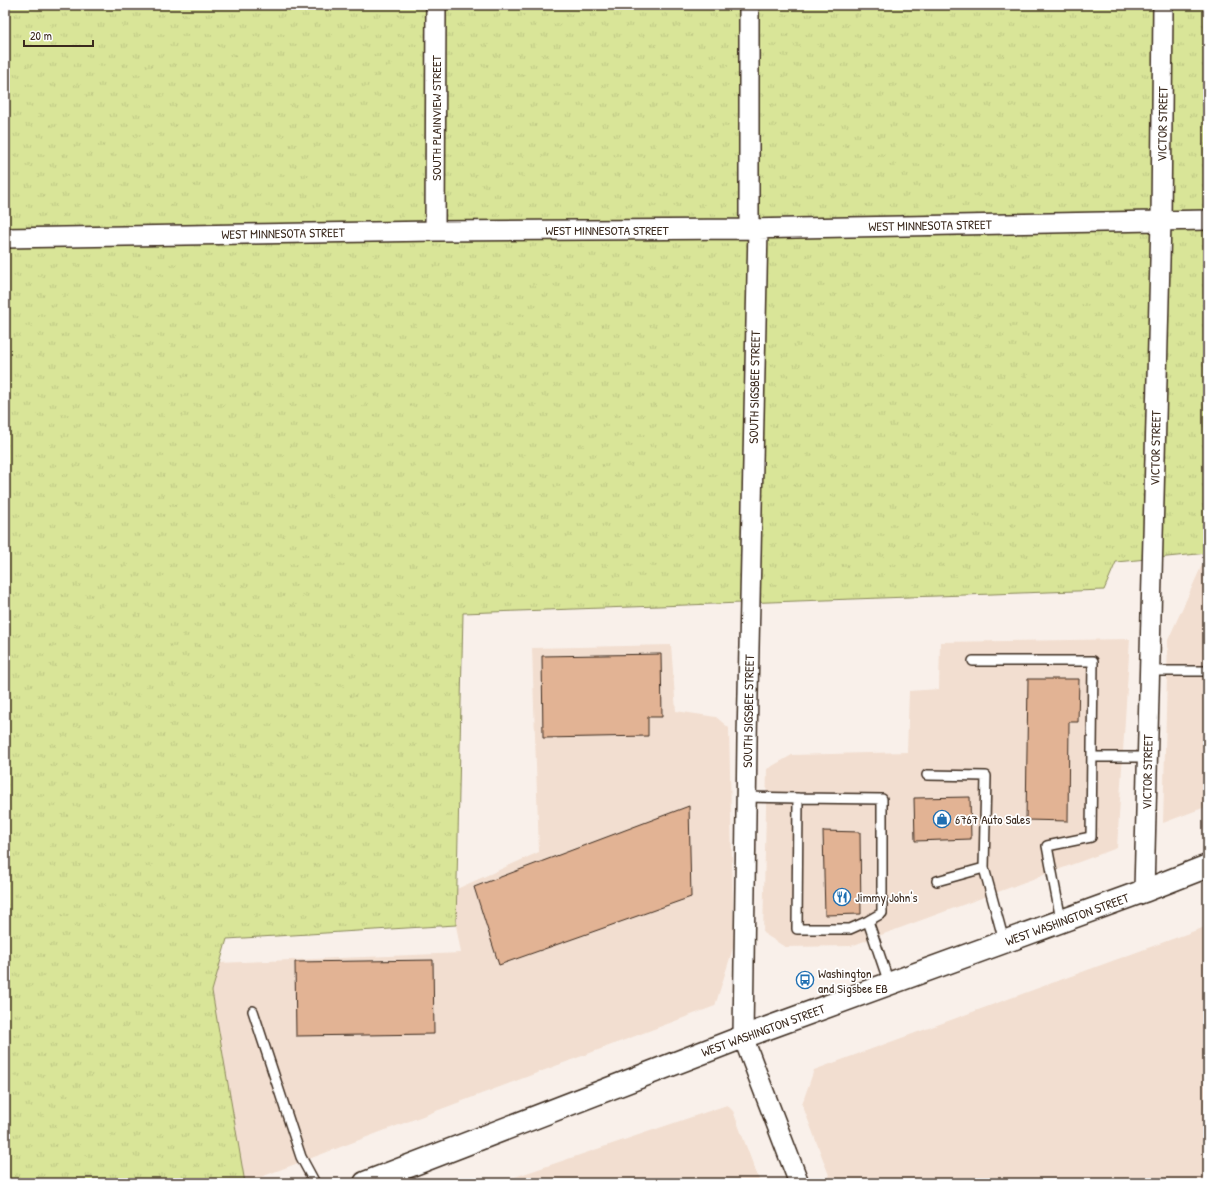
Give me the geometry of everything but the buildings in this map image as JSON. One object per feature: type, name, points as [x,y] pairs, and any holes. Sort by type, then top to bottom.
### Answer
[{"type":"main road","name":"WEST WASHINGTON STREET","points":[[365,1183],[743,1036],[1144,891],[1208,866]]},
{"type":"street","name":"SOUTH PLAINVIEW STREET","points":[[435,231],[436,5]]},
{"type":"street","name":"SOUTH SIGSBEE STREET","points":[[749,5],[753,229],[743,1036],[799,1183]]},
{"type":"street","name":"VICTOR STREET","points":[[1144,891],[1161,221],[1163,5]]},
{"type":"street","name":"WEST MINNESOTA STREET","points":[[5,238],[435,231],[753,229],[1208,220]]},
{"type":"lane","points":[[973,661],[1093,661],[1091,838],[1047,846],[1061,920]]},
{"type":"lane","points":[[1149,671],[1208,671]]},
{"type":"lane","points":[[1092,757],[1147,757]]},
{"type":"lane","points":[[927,775],[986,776],[984,868],[1004,941]]},
{"type":"lane","points":[[746,797],[882,799],[882,913],[850,929],[797,929],[798,798]]},
{"type":"lane","points":[[938,881],[984,868]]},
{"type":"lane","points":[[868,921],[889,983]]},
{"type":"lane","points":[[253,1011],[300,1157],[315,1183]]},
{"type":"shaded area","points":[[1202,565],[1208,565],[1208,806],[1163,823],[1168,640]]},
{"type":"shaded area","points":[[1130,639],[1117,848],[851,946],[785,947],[763,933],[767,769],[792,755],[907,752],[909,691],[939,689],[940,642]]},
{"type":"shaded area","points":[[671,645],[676,711],[716,717],[729,728],[734,945],[715,1006],[245,1183],[201,989],[219,963],[461,953],[450,892],[539,852],[532,648]]},
{"type":"shaded area","points":[[1208,926],[1208,1183],[832,1183],[802,1104],[814,1070]]},
{"type":"shaded area","points":[[727,1105],[733,1111],[760,1183],[497,1183]]},
{"type":"green space","points":[[5,5],[1208,5],[1208,553],[1116,562],[1104,590],[463,613],[456,925],[227,939],[212,991],[245,1183],[8,1183],[5,1144]]},
{"type":"place","name":"6767 Auto Sales","points":[[942,819]]},
{"type":"place","name":"Jimmy John's","points":[[842,897]]},
{"type":"place","name":"Washington and Sigsbee EB","points":[[805,980]]}]
